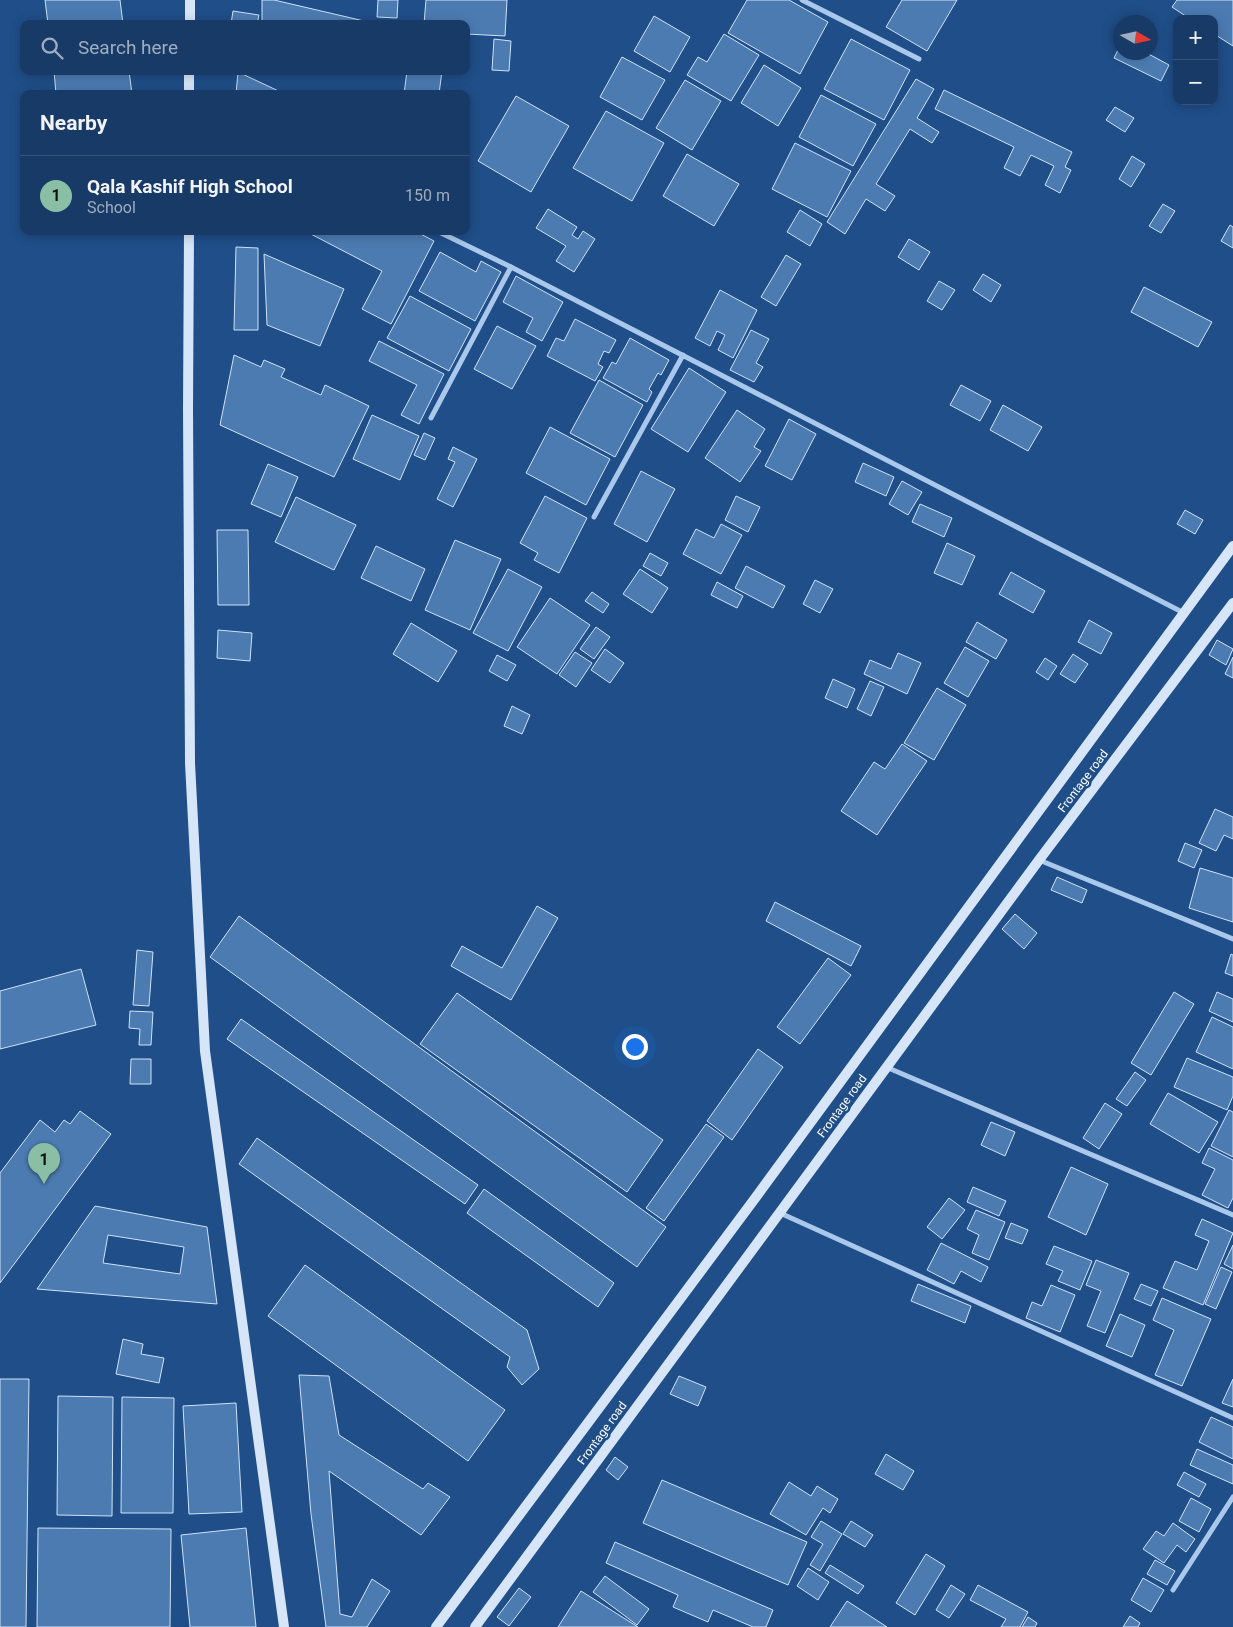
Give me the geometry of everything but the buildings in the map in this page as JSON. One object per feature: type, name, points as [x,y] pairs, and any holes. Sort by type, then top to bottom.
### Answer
[{"type":"main road","points":[[190,0],[190,20]]},
{"type":"main road","points":[[190,75],[190,90]]},
{"type":"main road","points":[[189,235],[190,763],[205,1051],[284,1627]]},
{"type":"main road","points":[[436,1627],[744,1213],[1233,546]]},
{"type":"main road","name":"Frontage road","points":[[475,1627],[1039,860],[1233,603]]},
{"type":"street","points":[[802,0],[919,59]]},
{"type":"street","points":[[445,235],[1184,613]]},
{"type":"street","points":[[431,418],[511,267]]},
{"type":"street","points":[[594,516],[683,355]]},
{"type":"street","points":[[1039,860],[1233,939]]},
{"type":"street","points":[[886,1067],[1233,1215]]},
{"type":"street","points":[[779,1213],[1233,1418]]},
{"type":"street","points":[[1173,1590],[1233,1497]]},
{"type":"place","name":"Qala Kashif High School","points":[[44,1184]]}]
